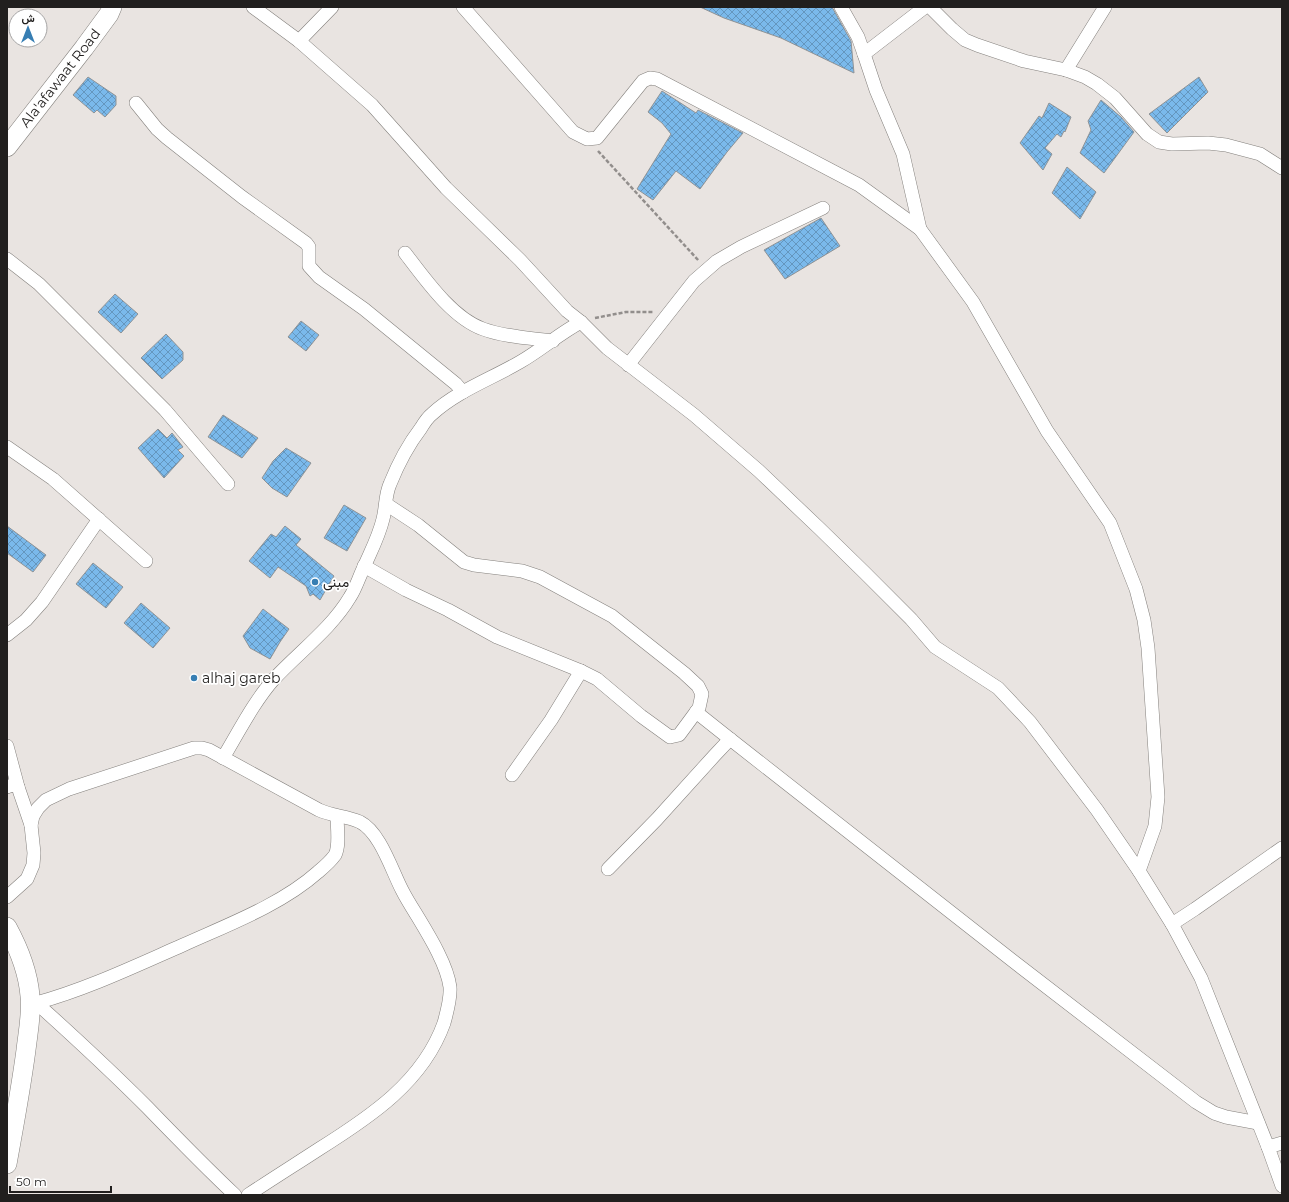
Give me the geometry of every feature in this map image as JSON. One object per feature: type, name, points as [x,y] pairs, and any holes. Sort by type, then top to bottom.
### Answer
[{"type":"street","name":"Ala'afawaat Road","points":[[7,147],[84,48],[109,14],[112,7]]},
{"type":"street","points":[[253,7],[299,41],[372,105],[446,188],[520,260],[567,311],[581,322],[607,348],[694,415],[759,471],[859,567],[911,619],[935,647],[998,688],[1030,722],[1097,810],[1139,871],[1172,924],[1201,978],[1282,1186]]},
{"type":"street","points":[[299,41],[332,7]]},
{"type":"street","points":[[463,7],[572,132],[580,136],[587,139],[597,138],[643,81],[650,78],[657,79],[859,185],[920,229],[973,302],[1046,431],[1110,523],[1136,589],[1144,620],[1148,648],[1158,797],[1155,826],[1139,871]]},
{"type":"street","points":[[841,7],[858,37],[876,90],[903,154],[920,229]]},
{"type":"street","points":[[864,54],[925,7]]},
{"type":"street","points":[[930,7],[965,40],[1024,61],[1066,70],[1085,77],[1105,90],[1123,107],[1147,134],[1159,142],[1172,144],[1208,143],[1226,145],[1260,154],[1282,168]]},
{"type":"street","points":[[1066,70],[1105,7]]},
{"type":"street","points":[[136,103],[157,129],[167,138],[306,243],[309,246],[309,266],[319,277],[364,309],[456,384],[463,392]]},
{"type":"street","points":[[628,365],[694,281],[707,269],[740,246],[823,208]]},
{"type":"street","points":[[406,254],[435,291],[453,309],[482,329],[498,334],[553,341]]},
{"type":"street","points":[[7,259],[39,284],[120,364],[165,410],[228,484]]},
{"type":"street","points":[[223,758],[255,706],[273,681],[326,628],[351,596],[380,532],[390,482],[414,438],[430,415],[463,392],[503,372],[581,322]]},
{"type":"street","points":[[7,447],[53,479],[146,561]]},
{"type":"street","points":[[364,566],[406,590],[448,610],[497,637],[582,671],[596,679],[641,716],[670,737],[680,735],[699,708],[702,694],[698,686],[684,673],[612,616],[540,577],[522,571],[474,566],[464,562],[418,525],[386,504]]},
{"type":"street","points":[[7,635],[26,620],[42,602],[99,519]]},
{"type":"street","points":[[512,775],[551,720],[582,671]]},
{"type":"street","points":[[696,712],[1196,1102],[1214,1113],[1226,1117],[1258,1123]]},
{"type":"street","points":[[608,869],[657,819],[730,740]]},
{"type":"street","points":[[7,746],[13,787],[31,825]]},
{"type":"street","points":[[7,897],[27,879],[33,865],[34,852],[31,825],[33,816],[46,800],[69,789],[194,748],[210,750],[329,815],[360,822],[368,827],[375,836],[403,891],[428,934],[447,974],[450,988],[447,1009],[439,1035],[412,1078],[399,1091],[359,1124],[248,1195]]},
{"type":"street","points":[[33,1000],[67,994],[224,927],[279,899],[306,883],[330,861],[336,853],[338,845],[337,816]]},
{"type":"street","points":[[1172,924],[1195,910],[1282,848]]},
{"type":"street","points":[[7,927],[25,965],[33,1000],[28,1031],[13,1097],[7,1164]]},
{"type":"street","points":[[33,1000],[87,1048],[203,1165],[235,1195]]},
{"type":"street","points":[[1268,1147],[1282,1143]]},
{"type":"path","points":[[596,149],[707,269]]},
{"type":"path","points":[[581,322],[604,315],[626,312],[657,311]]},
{"type":"building","points":[[700,7],[832,7],[851,41],[854,73],[781,38],[724,18]]},
{"type":"building","points":[[88,77],[116,96],[116,105],[105,117],[97,110],[94,113],[73,95]]},
{"type":"building","points":[[1199,77],[1208,92],[1167,133],[1149,114]]},
{"type":"building","points":[[662,91],[696,113],[698,110],[743,133],[700,189],[676,171],[653,200],[637,189],[671,134],[662,123],[648,112]]},
{"type":"building","points":[[1101,100],[1121,117],[1134,132],[1104,173],[1080,153],[1091,130],[1088,121]]},
{"type":"building","points":[[1049,103],[1071,117],[1065,132],[1064,131],[1061,137],[1057,134],[1045,148],[1052,154],[1043,170],[1020,143],[1039,116],[1042,118]]},
{"type":"building","points":[[1067,167],[1096,192],[1080,219],[1052,193]]},
{"type":"building","points":[[821,218],[840,246],[785,279],[764,250]]},
{"type":"building","points":[[115,294],[138,314],[121,333],[98,312]]},
{"type":"building","points":[[301,321],[319,335],[306,351],[288,337]]},
{"type":"building","points":[[166,334],[183,352],[183,360],[162,379],[141,358]]},
{"type":"building","points":[[223,415],[258,438],[242,458],[208,437]]},
{"type":"building","points":[[158,429],[167,438],[172,433],[183,447],[178,450],[184,456],[164,478],[138,448]]},
{"type":"building","points":[[286,448],[311,463],[287,497],[272,488],[262,478],[273,461]]},
{"type":"building","points":[[344,505],[366,518],[347,551],[324,538]]},
{"type":"building","points":[[7,526],[46,555],[33,572],[7,553]]},
{"type":"building","points":[[285,526],[301,539],[296,545],[334,576],[320,600],[313,594],[310,596],[306,586],[278,567],[270,578],[249,561],[271,534],[276,537]]},
{"type":"building","points":[[93,563],[123,587],[106,608],[76,584]]},
{"type":"building","points":[[141,603],[170,628],[153,648],[124,623]]},
{"type":"building","points":[[263,609],[289,629],[270,659],[250,648],[243,636]]},
{"type":"place","name":"مبنى","points":[[315,582]]},
{"type":"place","name":"alhaj gareb","points":[[194,678]]}]
